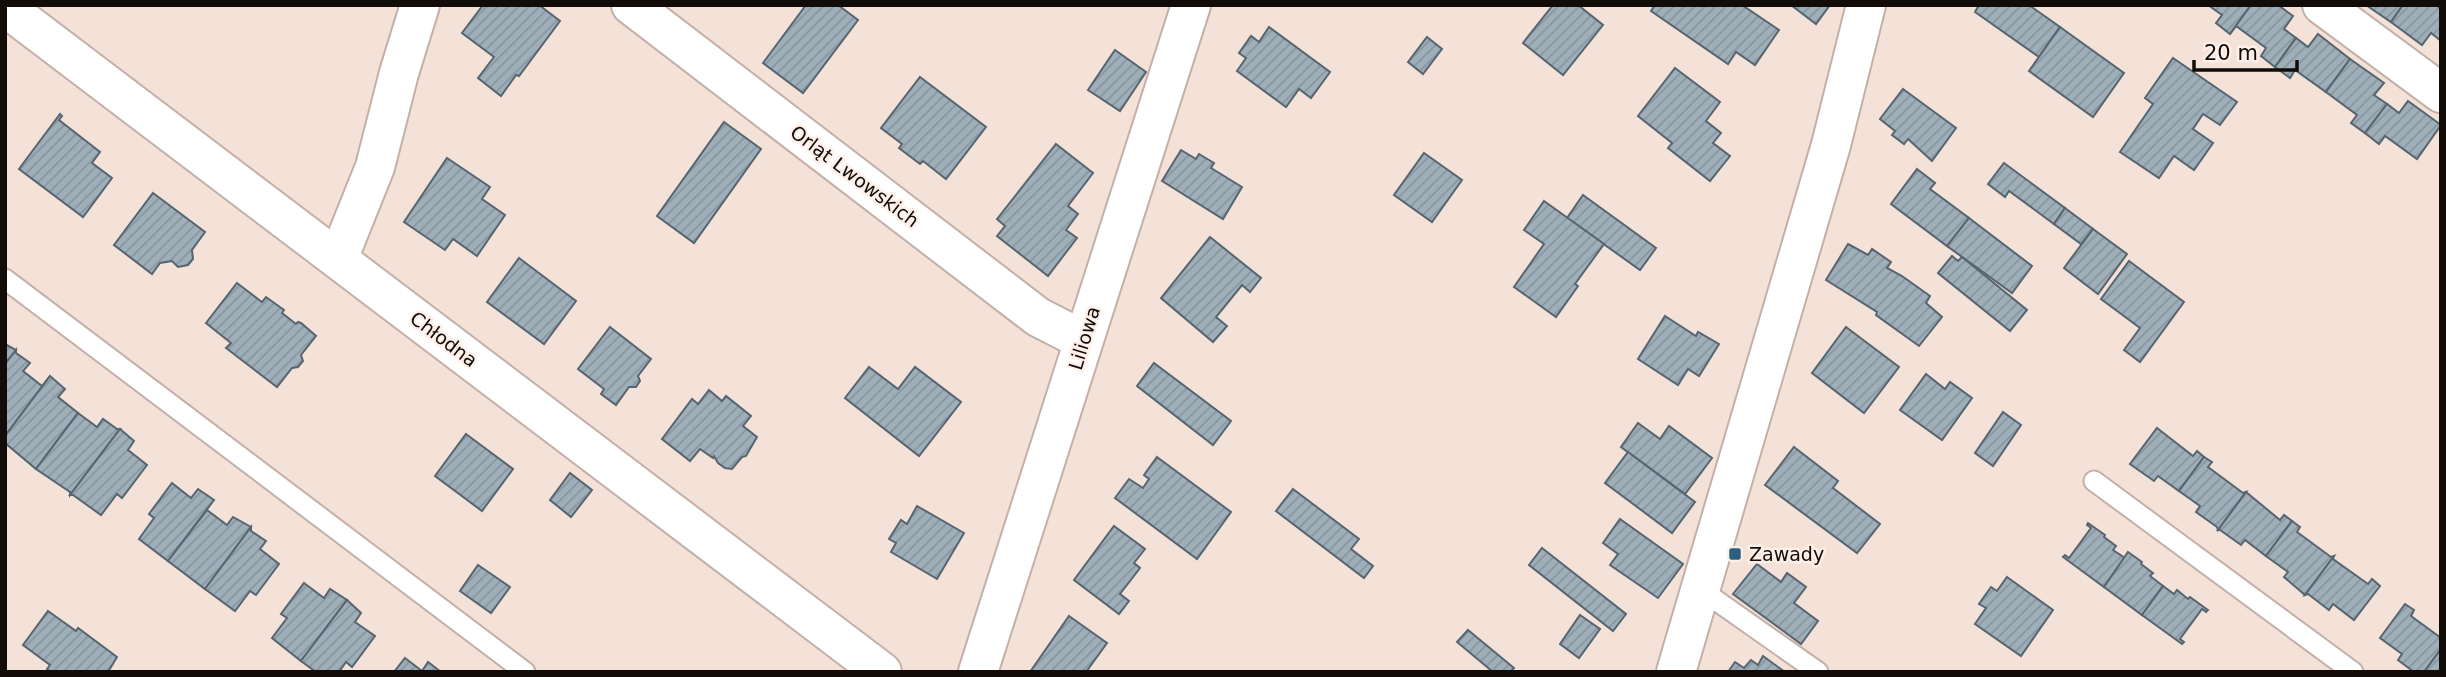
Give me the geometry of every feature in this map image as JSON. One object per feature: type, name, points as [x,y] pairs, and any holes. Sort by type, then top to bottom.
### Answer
[{"type":"street","points":[[338,259],[375,167],[420,5]]},
{"type":"street","name":"Orląt Lwowskich","points":[[631,5],[1038,317],[1083,340]]},
{"type":"street","name":"Liliowa","points":[[978,672],[1191,5]]},
{"type":"street","points":[[1676,672],[1831,145],[1866,5]]},
{"type":"street","points":[[2322,5],[2441,93]]},
{"type":"street","name":"Chłodna","points":[[5,7],[882,672]]},
{"type":"lane","points":[[5,279],[525,672]]},
{"type":"lane","points":[[2094,481],[2353,672]]},
{"type":"lane","points":[[1700,589],[1818,672]]},
{"type":"building","points":[[483,5],[539,5],[560,21],[501,96],[478,78],[494,57],[462,33]]},
{"type":"building","points":[[806,5],[838,5],[858,20],[803,93],[763,63]]},
{"type":"building","points":[[1553,5],[1578,5],[1603,25],[1563,75],[1523,43]]},
{"type":"building","points":[[1655,5],[1742,5],[1779,30],[1755,65],[1736,52],[1728,64],[1651,11]]},
{"type":"building","points":[[1791,5],[1830,5],[1816,24]]},
{"type":"building","points":[[1979,5],[2029,5],[2060,27],[2039,57],[1975,12]]},
{"type":"building","points":[[2208,5],[2251,5],[2230,34],[2216,23],[2222,15]]},
{"type":"building","points":[[2251,5],[2278,5],[2293,16],[2284,29],[2296,38],[2275,67],[2261,56],[2266,48],[2236,26],[2230,34]]},
{"type":"building","points":[[2366,5],[2403,5],[2391,22]]},
{"type":"building","points":[[2403,5],[2436,5],[2441,9],[2441,41],[2431,33],[2422,45],[2391,22]]},
{"type":"building","points":[[1269,27],[1330,72],[1311,98],[1299,89],[1286,107],[1237,71],[1246,58],[1239,53],[1251,36],[1259,42]]},
{"type":"building","points":[[2060,27],[2124,73],[2093,117],[2029,71]]},
{"type":"building","points":[[2318,34],[2350,59],[2326,92],[2295,70],[2290,78],[2275,67],[2296,38],[2308,47]]},
{"type":"building","points":[[1427,37],[1442,49],[1423,74],[1408,62]]},
{"type":"building","points":[[1115,50],[1146,72],[1120,111],[1088,90]]},
{"type":"building","points":[[2173,58],[2237,102],[2220,125],[2203,114],[2193,129],[2213,143],[2194,170],[2174,156],[2159,178],[2120,152],[2153,104],[2145,98]]},
{"type":"building","points":[[2350,59],[2384,83],[2374,95],[2387,104],[2365,133],[2351,123],[2357,115],[2326,92]]},
{"type":"building","points":[[1675,68],[1720,102],[1706,121],[1721,133],[1713,143],[1730,156],[1710,181],[1668,148],[1672,143],[1638,116]]},
{"type":"building","points":[[920,77],[986,127],[946,179],[923,161],[920,164],[899,148],[902,144],[881,128]]},
{"type":"building","points":[[1903,89],[1956,128],[1932,161],[1908,139],[1904,144],[1892,135],[1895,131],[1880,119]]},
{"type":"building","points":[[2408,101],[2441,125],[2417,159],[2385,136],[2379,144],[2365,133],[2387,104],[2399,113]]},
{"type":"building","points":[[60,114],[62,116],[59,120],[100,152],[92,163],[112,178],[83,217],[19,169]]},
{"type":"building","points":[[724,122],[761,149],[694,243],[657,216]]},
{"type":"building","points":[[1056,144],[1093,173],[1068,206],[1078,214],[1066,230],[1077,238],[1048,276],[997,236],[1005,226],[997,219]]},
{"type":"building","points":[[1181,150],[1196,159],[1199,154],[1214,163],[1211,168],[1242,187],[1223,219],[1162,181]]},
{"type":"building","points":[[1424,153],[1462,180],[1432,222],[1394,195]]},
{"type":"building","points":[[447,158],[490,187],[482,199],[505,215],[477,256],[453,239],[445,250],[404,222]]},
{"type":"building","points":[[2004,163],[2065,208],[2054,224],[2009,191],[2005,197],[1988,184]]},
{"type":"building","points":[[1917,169],[1935,183],[1930,189],[1969,218],[1947,246],[1891,204]]},
{"type":"building","points":[[153,193],[205,232],[192,250],[193,259],[188,265],[178,267],[172,261],[160,263],[152,274],[114,245]]},
{"type":"building","points":[[1583,195],[1656,248],[1640,270],[1567,218]]},
{"type":"building","points":[[1544,201],[1604,244],[1575,284],[1578,286],[1556,317],[1514,287],[1544,244],[1524,230]]},
{"type":"building","points":[[2065,208],[2093,229],[2081,244],[2054,224]]},
{"type":"building","points":[[1969,218],[2032,266],[2012,293],[1947,246]]},
{"type":"building","points":[[2093,229],[2127,254],[2098,294],[2064,268]]},
{"type":"building","points":[[1210,237],[1261,278],[1250,292],[1242,285],[1216,317],[1227,326],[1213,342],[1161,298]]},
{"type":"building","points":[[1848,244],[1868,255],[1872,249],[1891,262],[1887,268],[1930,296],[1926,303],[1942,317],[1919,346],[1876,315],[1877,312],[1826,280]]},
{"type":"building","points":[[1952,256],[1958,261],[1962,257],[2027,310],[2010,331],[1938,273]]},
{"type":"building","points":[[519,258],[576,301],[544,344],[487,302]]},
{"type":"building","points":[[2129,261],[2184,302],[2140,362],[2124,350],[2140,328],[2101,299]]},
{"type":"building","points":[[237,283],[262,302],[266,297],[284,310],[282,313],[296,324],[301,323],[316,336],[301,355],[303,361],[298,367],[292,368],[277,387],[226,348],[231,343],[206,323]]},
{"type":"building","points":[[1665,316],[1696,336],[1698,332],[1719,344],[1699,376],[1688,369],[1678,385],[1638,359]]},
{"type":"building","points":[[610,327],[651,359],[638,376],[640,381],[636,387],[629,387],[616,405],[601,394],[604,389],[578,369]]},
{"type":"building","points":[[1846,327],[1899,367],[1864,413],[1812,373]]},
{"type":"building","points":[[5,344],[16,350],[5,364]]},
{"type":"building","points":[[16,350],[16,353],[30,363],[23,371],[42,386],[50,376],[5,436],[5,364]]},
{"type":"building","points":[[1154,363],[1231,421],[1213,445],[1137,386]]},
{"type":"building","points":[[869,367],[898,389],[915,367],[961,402],[919,456],[845,398]]},
{"type":"building","points":[[1926,374],[1945,389],[1950,382],[1972,398],[1942,440],[1900,410]]},
{"type":"building","points":[[50,376],[65,389],[58,397],[78,413],[36,469],[5,443],[5,436]]},
{"type":"building","points":[[709,390],[722,401],[726,396],[751,416],[743,426],[757,437],[746,456],[732,469],[725,468],[714,456],[713,458],[700,449],[690,461],[662,439],[692,399],[698,404]]},
{"type":"building","points":[[2003,412],[2021,425],[1993,466],[1975,453]]},
{"type":"building","points":[[78,413],[97,427],[103,419],[120,429],[70,495],[70,492],[36,469]]},
{"type":"building","points":[[1638,423],[1660,439],[1669,426],[1712,458],[1685,494],[1621,447]]},
{"type":"building","points":[[2157,428],[2193,456],[2197,451],[2204,457],[2179,491],[2158,476],[2154,481],[2130,464]]},
{"type":"building","points":[[120,429],[134,441],[128,450],[147,465],[122,498],[117,494],[101,515],[70,495]]},
{"type":"building","points":[[466,434],[513,469],[482,511],[435,476]]},
{"type":"building","points":[[1794,447],[1838,481],[1833,488],[1880,524],[1857,553],[1765,485]]},
{"type":"building","points":[[1628,452],[1695,502],[1672,533],[1605,483]]},
{"type":"building","points":[[1157,457],[1231,512],[1197,559],[1115,498],[1129,479],[1143,488],[1149,479],[1144,475]]},
{"type":"building","points":[[2204,457],[2212,462],[2208,467],[2243,493],[2246,492],[2218,530],[2196,512],[2200,506],[2179,491]]},
{"type":"building","points":[[570,473],[592,490],[571,517],[550,500]]},
{"type":"building","points":[[172,483],[191,498],[198,489],[214,500],[168,561],[139,539],[154,518],[149,514]]},
{"type":"building","points":[[1293,489],[1359,539],[1351,549],[1373,566],[1364,578],[1276,511]]},
{"type":"building","points":[[2246,492],[2280,520],[2284,515],[2292,521],[2266,556],[2245,540],[2241,545],[2218,530]]},
{"type":"building","points":[[917,506],[964,533],[937,579],[891,552],[896,543],[889,539],[901,520],[907,524]]},
{"type":"building","points":[[207,510],[227,525],[233,517],[251,527],[205,589],[168,561]]},
{"type":"building","points":[[1620,519],[1683,564],[1658,598],[1610,565],[1618,554],[1603,543]]},
{"type":"building","points":[[2292,521],[2300,527],[2297,532],[2331,557],[2334,556],[2305,595],[2284,577],[2288,572],[2266,556]]},
{"type":"building","points":[[2088,523],[2105,535],[2104,537],[2116,546],[2113,550],[2125,558],[2104,587],[2063,557],[2065,555],[2069,558],[2091,528]]},
{"type":"building","points":[[1114,526],[1145,549],[1134,563],[1140,568],[1120,594],[1129,601],[1119,614],[1074,580]]},
{"type":"building","points":[[251,527],[251,531],[266,541],[260,549],[279,564],[256,595],[250,591],[235,611],[205,589]]},
{"type":"building","points":[[1542,548],[1626,614],[1613,631],[1529,565]]},
{"type":"building","points":[[2128,552],[2142,562],[2141,564],[2153,573],[2150,576],[2163,586],[2142,615],[2104,587]]},
{"type":"building","points":[[2334,556],[2333,559],[2368,584],[2372,579],[2380,586],[2354,620],[2333,604],[2329,610],[2308,594],[2305,595]]},
{"type":"building","points":[[1757,564],[1781,582],[1787,573],[1806,587],[1794,603],[1818,621],[1801,644],[1733,594]]},
{"type":"building","points":[[478,565],[510,587],[491,613],[460,591]]},
{"type":"building","points":[[2007,577],[2053,610],[2021,656],[1975,624],[1986,608],[1979,604],[1991,587],[1997,591]]},
{"type":"building","points":[[304,583],[324,598],[330,589],[347,600],[301,661],[272,638],[287,618],[281,614]]},
{"type":"building","points":[[2163,586],[2174,594],[2177,590],[2208,610],[2206,612],[2202,609],[2180,639],[2184,642],[2182,644],[2142,615]]},
{"type":"building","points":[[347,600],[361,613],[355,622],[375,636],[352,667],[346,662],[339,672],[316,672],[301,661]]},
{"type":"building","points":[[2405,604],[2414,610],[2411,616],[2441,638],[2441,649],[2424,672],[2414,672],[2398,660],[2402,654],[2380,638]]},
{"type":"building","points":[[48,611],[76,631],[78,628],[117,657],[108,672],[51,672],[47,669],[50,665],[23,645]]},
{"type":"building","points":[[1580,615],[1600,629],[1579,658],[1560,644]]},
{"type":"building","points":[[1069,616],[1107,643],[1086,672],[1030,672]]},
{"type":"building","points":[[1468,630],[1514,668],[1510,672],[1493,672],[1457,642]]},
{"type":"building","points":[[2441,649],[2441,672],[2424,672]]},
{"type":"building","points":[[1763,656],[1785,672],[1728,672],[1735,662],[1744,668],[1751,660],[1758,665]]},
{"type":"building","points":[[405,658],[422,671],[428,662],[441,672],[394,672]]},
{"type":"place","name":"Zawady","points":[[1735,554]]}]
